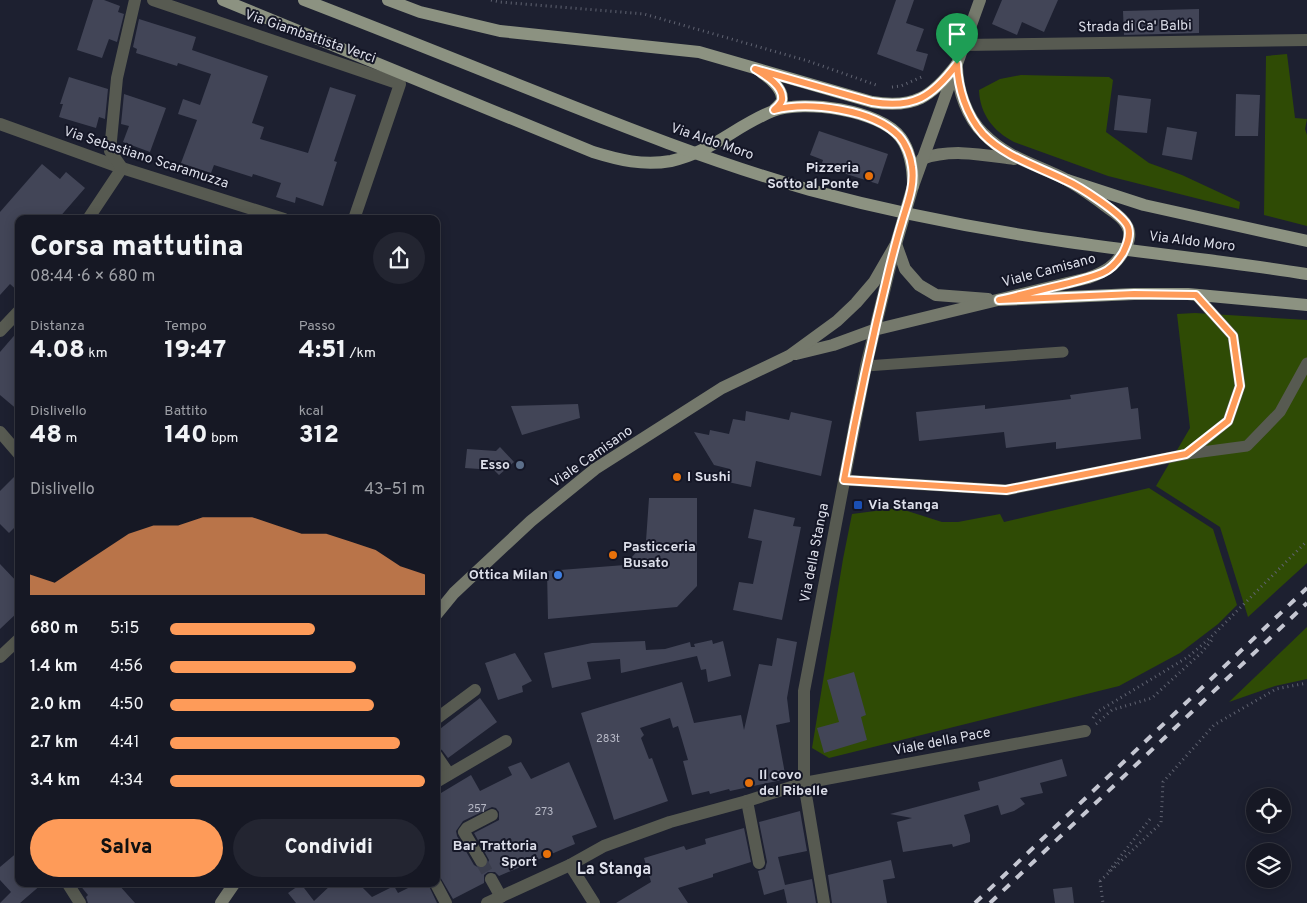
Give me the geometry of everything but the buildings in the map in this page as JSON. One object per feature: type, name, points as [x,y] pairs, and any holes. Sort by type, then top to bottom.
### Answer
[{"type":"main road","points":[[223,0],[592,152],[623,161],[655,163],[689,156],[774,110],[786,107],[819,107],[864,115],[876,120],[894,132],[905,145],[912,165],[913,186]]},
{"type":"main road","name":"Via Aldo Moro","points":[[304,0],[636,132],[811,190],[926,216],[1062,241],[1235,262],[1307,274]]},
{"type":"main road","points":[[388,0],[445,19],[500,31],[699,52],[872,102],[890,105],[924,97],[943,83],[957,64],[980,0]]},
{"type":"main road","name":"Viale Camisano","points":[[440,610],[454,593],[530,521],[595,469],[722,388],[789,356],[838,322],[856,303],[874,282],[896,244],[922,159],[957,64]]},
{"type":"main road","name":"Viale Camisano","points":[[789,356],[833,345],[874,330],[1102,273],[1118,262],[1128,244],[1128,226],[1116,213],[1067,180],[1021,160],[997,147],[970,117],[958,77],[957,64]]},
{"type":"main road","points":[[755,69],[770,78],[781,93],[782,99],[780,104],[774,110]]},
{"type":"main road","name":"Viale Camisano","points":[[922,159],[947,153],[982,154],[1021,160]]},
{"type":"main road","points":[[1067,180],[1144,204],[1307,240]]},
{"type":"main road","name":"Viale Camisano","points":[[896,244],[905,269],[919,285],[936,295],[999,300]]},
{"type":"main road","points":[[999,300],[1134,294],[1196,295],[1307,306]]},
{"type":"main road","points":[[220,903],[232,887]]},
{"type":"street","points":[[91,215],[122,168],[110,151],[117,78],[135,0]]},
{"type":"street","name":"Via Giambattista Verci","points":[[153,0],[400,84],[355,215]]},
{"type":"street","name":"Strada di Ca' Balbi","points":[[963,45],[1307,40]]},
{"type":"street","name":"Via Sebastiano Scaramuzza","points":[[0,124],[122,168],[271,215]]},
{"type":"street","name":"Via della Stanga","points":[[804,783],[804,690],[866,366],[896,244]]},
{"type":"street","points":[[0,331],[15,315]]},
{"type":"street","points":[[0,432],[15,449]]},
{"type":"street","points":[[0,657],[15,643]]},
{"type":"street","points":[[440,716],[475,690]]},
{"type":"street","name":"Viale della Pace","points":[[487,903],[570,865],[604,846],[670,822],[804,783],[1090,728]]},
{"type":"street","points":[[440,780],[506,741]]},
{"type":"street","points":[[440,761],[449,774]]},
{"type":"street","points":[[804,783],[824,903]]},
{"type":"street","points":[[747,801],[759,863]]},
{"type":"street","points":[[481,862],[464,832],[467,828],[492,815]]},
{"type":"street","points":[[570,865],[594,903]]},
{"type":"street","points":[[491,878],[501,897]]},
{"type":"street","points":[[70,887],[80,903]]},
{"type":"street","points":[[438,887],[446,903]]},
{"type":"lane","points":[[1186,454],[1228,421],[1240,386],[1233,336],[1196,295]]},
{"type":"lane","points":[[866,366],[1063,352]]},
{"type":"lane","points":[[844,480],[1006,490],[1186,454],[1247,446],[1280,412],[1307,363]]},
{"type":"path","points":[[1090,728],[1097,712],[1188,657],[1210,638],[1307,541]]},
{"type":"path","points":[[1090,728],[1112,710],[1152,698],[1202,652],[1212,640],[1210,638]]},
{"type":"path","points":[[1100,882],[1161,823],[1163,782],[1214,724],[1276,689],[1307,683]]},
{"type":"path","points":[[1103,903],[1100,882],[1150,819]]},
{"type":"green space","points":[[1287,54],[1295,118],[1307,119],[1305,129],[1307,135],[1307,226],[1264,215],[1266,56]]},
{"type":"green space","points":[[1021,75],[1109,77],[1113,80],[1106,132],[1149,163],[1182,175],[1240,202],[1239,209],[1108,176],[1007,138],[989,121],[982,107],[979,90],[1000,79]]},
{"type":"green space","points":[[1195,313],[1307,320],[1307,563],[1248,617],[1220,527],[1156,486],[1190,428],[1177,314]]},
{"type":"green space","points":[[1149,488],[1213,529],[1237,605],[1218,624],[1180,653],[1119,686],[829,758],[812,748],[852,514],[898,508],[942,522],[958,522],[1000,514],[1004,522]]},
{"type":"green space","points":[[1307,627],[1307,679],[1275,686],[1229,702]]},
{"type":"tunnel","points":[[481,861],[491,879]]},
{"type":"railway","points":[[975,903],[1307,588]]},
{"type":"railway","points":[[990,903],[1307,603]]},
{"type":"place","name":"Pizzeria Sotto al Ponte","points":[[869,176]]},
{"type":"place","name":"Esso","points":[[520,465]]},
{"type":"place","name":"I Sushi","points":[[677,477]]},
{"type":"place","name":"Via Stanga","points":[[858,505]]},
{"type":"place","name":"Pasticceria Busato","points":[[613,555]]},
{"type":"place","name":"Ottica Milan","points":[[558,575]]},
{"type":"place","name":"Il covo del Ribelle","points":[[749,783]]},
{"type":"place","name":"Bar Trattoria Sport","points":[[547,854]]},
{"type":"district","name":"La Stanga","points":[[614,870]]},
{"type":"route","points":[[957,64],[958,77],[970,117],[997,147],[1021,160],[1067,180],[1116,213],[1128,226],[1128,244],[1118,262],[1108,270],[1088,278],[999,300],[1134,294],[1196,295],[1233,336],[1240,386],[1228,421],[1186,454],[1006,490],[844,480],[874,330],[913,186],[912,165],[905,145],[900,138],[888,127],[864,115],[819,107],[799,106],[774,110],[780,104],[782,99],[781,93],[770,78],[755,69],[872,102],[890,105],[902,104],[924,97],[943,83],[957,64]]}]
